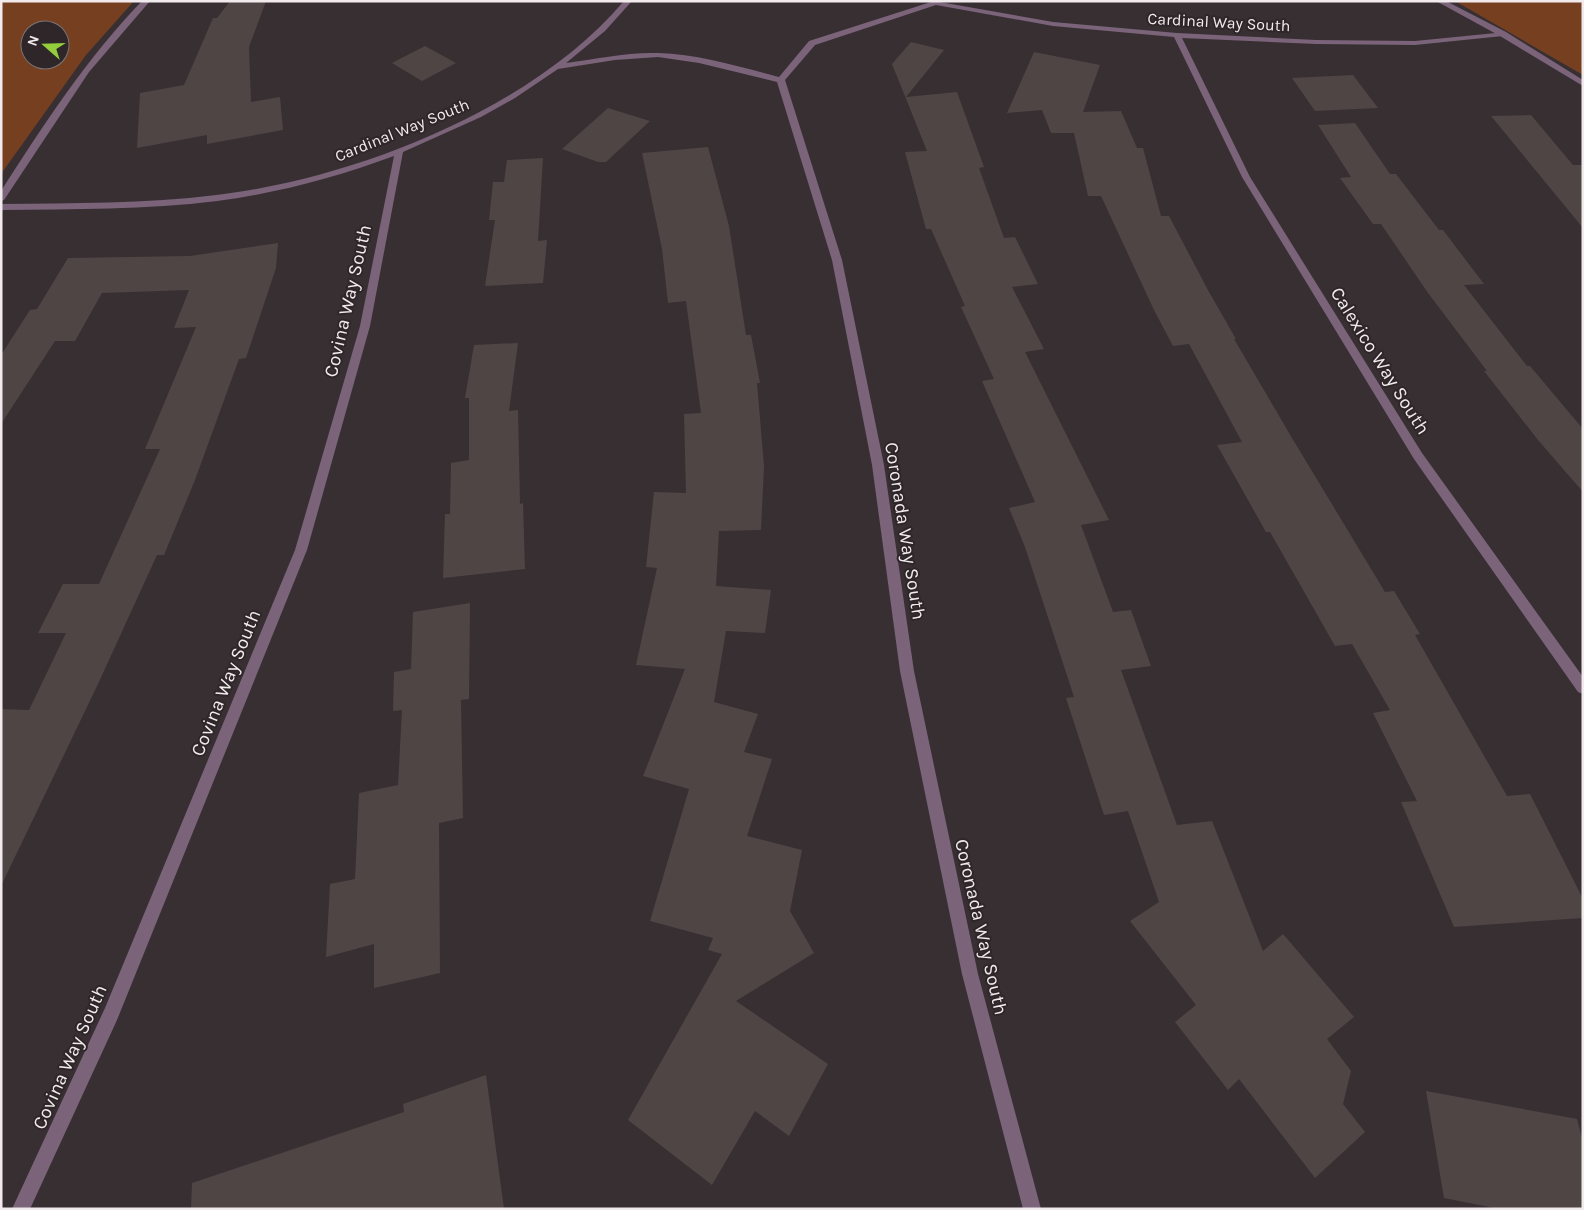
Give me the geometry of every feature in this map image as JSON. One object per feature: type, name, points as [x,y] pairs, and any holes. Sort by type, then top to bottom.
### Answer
[{"type":"street","points":[[1,198],[66,99],[129,18],[146,1]]},
{"type":"street","name":"Cardinal Way South","points":[[1,207],[116,206],[217,198],[286,186],[346,171],[400,150],[483,113],[559,67],[609,25],[628,1]]},
{"type":"street","points":[[1440,1],[1503,34],[1583,84]]},
{"type":"street","name":"Cardinal Way South","points":[[781,80],[812,43],[932,2],[1053,24],[1176,35],[1316,42],[1415,43],[1503,34]]},
{"type":"street","name":"Calexico Way South","points":[[1176,35],[1246,178],[1418,456],[1583,688]]},
{"type":"street","points":[[559,67],[620,58],[669,55],[720,64],[781,80]]},
{"type":"street","name":"Coronada Way South","points":[[781,80],[837,260],[878,465],[907,671],[970,974],[1032,1209]]},
{"type":"street","name":"Covina Way South","points":[[21,1209],[111,1014],[301,550],[365,326],[400,150]]},
{"type":"shaded area","points":[[1,1],[134,1],[86,55],[1,174]]},
{"type":"shaded area","points":[[1455,1],[1583,1],[1583,75]]},
{"type":"building","points":[[230,1],[266,1],[249,47],[251,102],[280,97],[283,130],[207,144],[207,135],[137,148],[140,93],[184,85],[213,18],[217,18]]},
{"type":"building","points":[[911,42],[944,50],[906,97],[957,92],[984,167],[979,168],[1004,238],[1015,237],[1038,284],[1012,287],[1044,349],[1025,352],[1109,520],[1081,525],[1113,612],[1131,610],[1151,666],[1121,670],[1177,825],[1212,821],[1263,951],[1283,934],[1354,1017],[1327,1039],[1351,1071],[1343,1104],[1365,1132],[1315,1178],[1239,1079],[1228,1090],[1175,1022],[1196,1005],[1130,921],[1159,902],[1128,811],[1104,815],[1066,698],[1074,697],[1025,547],[1009,508],[1035,502],[982,381],[994,379],[961,307],[965,306],[931,229],[926,229],[905,152],[927,151],[892,64]]},
{"type":"building","points":[[425,46],[456,63],[422,81],[392,63]]},
{"type":"building","points":[[1034,52],[1100,65],[1083,112],[1121,111],[1137,148],[1143,148],[1161,216],[1169,216],[1236,339],[1234,339],[1385,592],[1394,591],[1420,634],[1415,635],[1507,796],[1530,794],[1583,899],[1583,918],[1454,927],[1401,802],[1417,801],[1373,713],[1390,710],[1352,644],[1335,646],[1270,532],[1266,532],[1217,445],[1242,442],[1189,344],[1173,346],[1154,310],[1101,196],[1088,196],[1074,133],[1051,133],[1042,110],[1007,113]]},
{"type":"building","points":[[1353,75],[1378,108],[1315,111],[1292,78]]},
{"type":"building","points":[[608,108],[650,121],[606,162],[598,162],[562,149]]},
{"type":"building","points":[[1531,115],[1573,165],[1583,165],[1583,228],[1491,116]]},
{"type":"building","points":[[1355,123],[1390,174],[1396,174],[1439,230],[1443,230],[1484,284],[1464,285],[1527,366],[1530,366],[1583,429],[1583,492],[1538,440],[1484,371],[1487,371],[1428,293],[1381,224],[1373,224],[1340,178],[1351,177],[1318,125]]},
{"type":"building","points":[[708,147],[729,226],[746,335],[751,335],[760,383],[757,383],[764,466],[761,530],[719,531],[716,586],[771,590],[765,633],[726,631],[714,702],[758,714],[744,752],[772,759],[747,836],[802,850],[790,911],[814,953],[736,1001],[828,1064],[789,1136],[755,1111],[712,1185],[628,1120],[722,954],[708,950],[713,938],[650,921],[689,789],[643,776],[685,669],[636,665],[657,568],[646,567],[654,492],[686,493],[684,414],[701,413],[686,301],[668,303],[662,249],[642,153]]},
{"type":"building","points":[[543,158],[538,241],[547,240],[543,283],[485,286],[495,220],[489,220],[493,182],[504,182],[507,160]]},
{"type":"building","points":[[278,243],[276,268],[246,358],[239,359],[195,480],[164,555],[157,555],[98,684],[1,886],[1,709],[29,710],[66,633],[38,633],[63,584],[99,584],[160,449],[145,449],[196,327],[174,328],[189,290],[102,293],[75,341],[55,341],[1,424],[1,355],[30,310],[37,309],[68,258],[190,256]]},
{"type":"building","points":[[518,343],[509,411],[518,410],[520,504],[523,503],[525,569],[443,578],[445,514],[450,514],[451,463],[469,460],[469,398],[465,398],[474,345]]},
{"type":"building","points":[[470,603],[469,699],[461,700],[463,818],[439,823],[440,973],[374,988],[374,944],[326,957],[330,884],[355,879],[359,793],[398,785],[402,710],[393,711],[394,672],[411,669],[413,612]]},
{"type":"building","points":[[486,1075],[504,1209],[191,1209],[192,1183],[404,1112],[403,1104]]},
{"type":"building","points":[[1426,1091],[1577,1119],[1583,1142],[1583,1209],[1499,1209],[1444,1198]]}]
